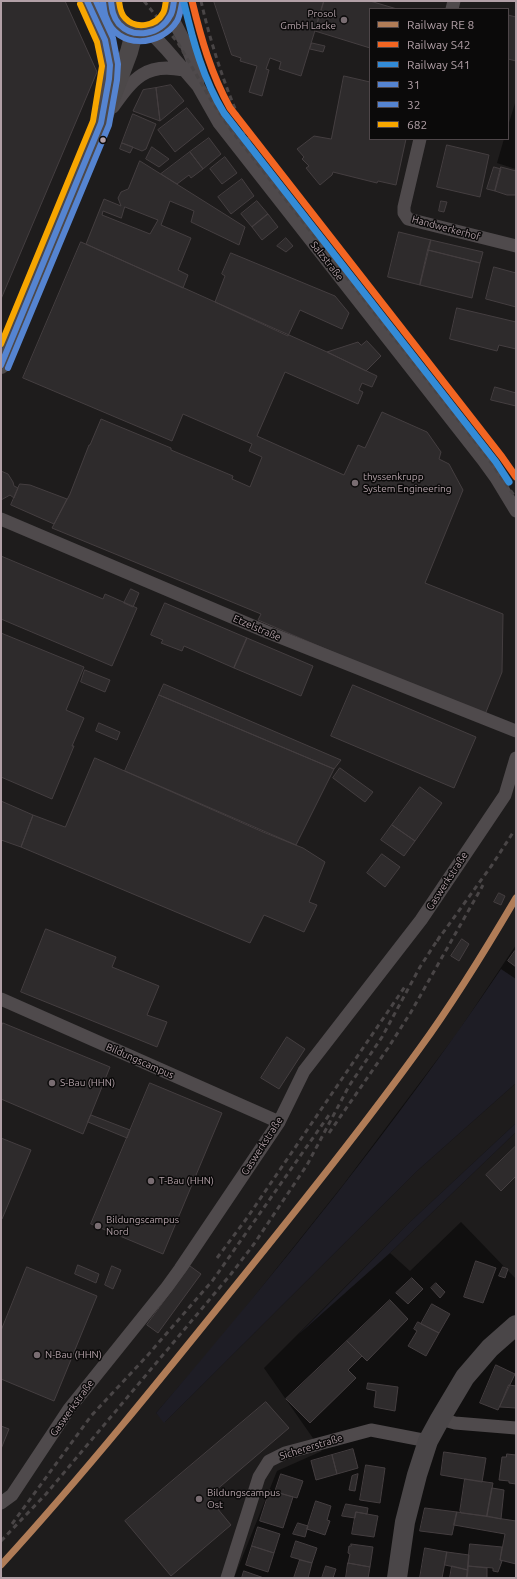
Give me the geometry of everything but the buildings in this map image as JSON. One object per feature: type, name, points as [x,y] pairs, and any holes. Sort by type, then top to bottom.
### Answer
[{"type":"main road","points":[[110,2],[113,14],[118,23],[125,29],[142,33],[164,26],[173,9]]},
{"type":"main road","points":[[1,365],[129,52],[142,33]]},
{"type":"main road","points":[[397,1578],[405,1522],[417,1475],[428,1441],[466,1377],[490,1348],[516,1325]]},
{"type":"street","points":[[87,1],[105,40],[110,65],[101,123]]},
{"type":"street","name":"Salzstraße","points":[[173,9],[197,75],[198,86]]},
{"type":"street","name":"Salzstraße","points":[[142,33],[166,49],[198,86],[219,123],[483,460],[516,511]]},
{"type":"street","points":[[101,123],[126,89],[147,71],[169,67],[183,70]]},
{"type":"street","name":"Handwerkerhof","points":[[420,140],[404,207],[404,213],[408,219],[516,246]]},
{"type":"street","name":"Etzelstraße","points":[[1,519],[267,632],[516,731]]},
{"type":"street","name":"Gaswerkstraße","points":[[1,1503],[12,1495],[69,1409],[167,1287],[279,1122],[304,1071],[421,920],[505,795],[516,758]]},
{"type":"street","name":"Bildungscampus","points":[[1,999],[279,1122]]},
{"type":"street","points":[[440,1419],[455,1423],[516,1428]]},
{"type":"street","name":"Sichererstraße","points":[[227,1578],[260,1477],[269,1461],[285,1453],[371,1430],[428,1441]]},
{"type":"shaded area","points":[[1,1],[516,1],[516,100],[509,123],[509,8],[369,8],[369,140],[504,140],[497,163],[516,169],[516,945],[458,1032],[343,1185],[222,1337],[156,1413],[165,1422],[417,1171],[516,1083],[516,1123],[410,1222],[264,1368],[322,1451],[277,1471],[234,1578],[1,1578]]},
{"type":"shaded area","points":[[501,969],[516,979],[516,1083],[417,1171],[164,1423],[156,1413],[246,1306],[335,1196],[420,1084]]},
{"type":"shaded area","points":[[516,1123],[516,1132],[390,1253],[298,1335],[410,1222]]},
{"type":"shaded area","points":[[516,1132],[516,1279],[461,1222],[410,1271],[390,1253]]},
{"type":"railway","points":[[144,1],[178,43],[211,100],[231,130],[487,457],[516,498]]},
{"type":"railway","points":[[201,1],[211,41],[224,80],[247,137],[256,155]]},
{"type":"railway","points":[[437,941],[492,865],[514,831]]},
{"type":"railway","points":[[329,1133],[411,1012],[483,885]]},
{"type":"railway","points":[[1,1541],[46,1494],[231,1274],[254,1244],[307,1165],[349,1086],[382,1037],[420,967],[440,936]]},
{"type":"railway","points":[[217,1258],[247,1218],[406,985]]},
{"type":"railway","points":[[12,1524],[91,1416],[147,1356],[213,1280],[329,1115]]},
{"type":"transit line","name":"31","points":[[1,365],[101,123],[110,65],[105,40],[87,1]]},
{"type":"transit line","name":"32","points":[[8,368],[109,125],[117,80],[118,64],[113,38],[96,1]]},
{"type":"transit line","name":"31","points":[[111,1],[115,19],[119,24],[125,29],[139,33],[154,31],[166,22],[172,13],[174,1]]},
{"type":"transit line","name":"682","points":[[119,1],[123,16],[130,22],[140,25],[146,25],[156,21],[164,12],[166,1]]},
{"type":"transit line","name":"32","points":[[103,2],[105,15],[112,28],[119,35],[129,40],[140,41],[150,40],[161,36],[170,30],[178,19],[182,3]]},
{"type":"transit line","name":"682","points":[[1,344],[93,121],[102,66],[97,42],[80,4]]},
{"type":"transit line","points":[[1,1565],[63,1495],[153,1388],[287,1222],[354,1136],[446,1011],[516,898]]},
{"type":"rail line","name":"S42","points":[[192,1],[207,56],[217,82],[230,108],[516,477]]},
{"type":"rail line","name":"S41","points":[[184,3],[195,46],[204,73],[224,113],[496,462],[509,482]]},
{"type":"place","name":"Prosol GmbH Lacke","points":[[344,20]]},
{"type":"place","name":"thyssenkrupp System Engineering","points":[[355,483]]},
{"type":"place","name":"S-Bau (HHN)","points":[[52,1083]]},
{"type":"place","name":"T-Bau (HHN)","points":[[151,1181]]},
{"type":"place","name":"Bildungscampus Nord","points":[[98,1226]]},
{"type":"place","name":"N-Bau (HHN)","points":[[37,1355]]},
{"type":"place","name":"Bildungscampus Ost","points":[[199,1499]]}]
